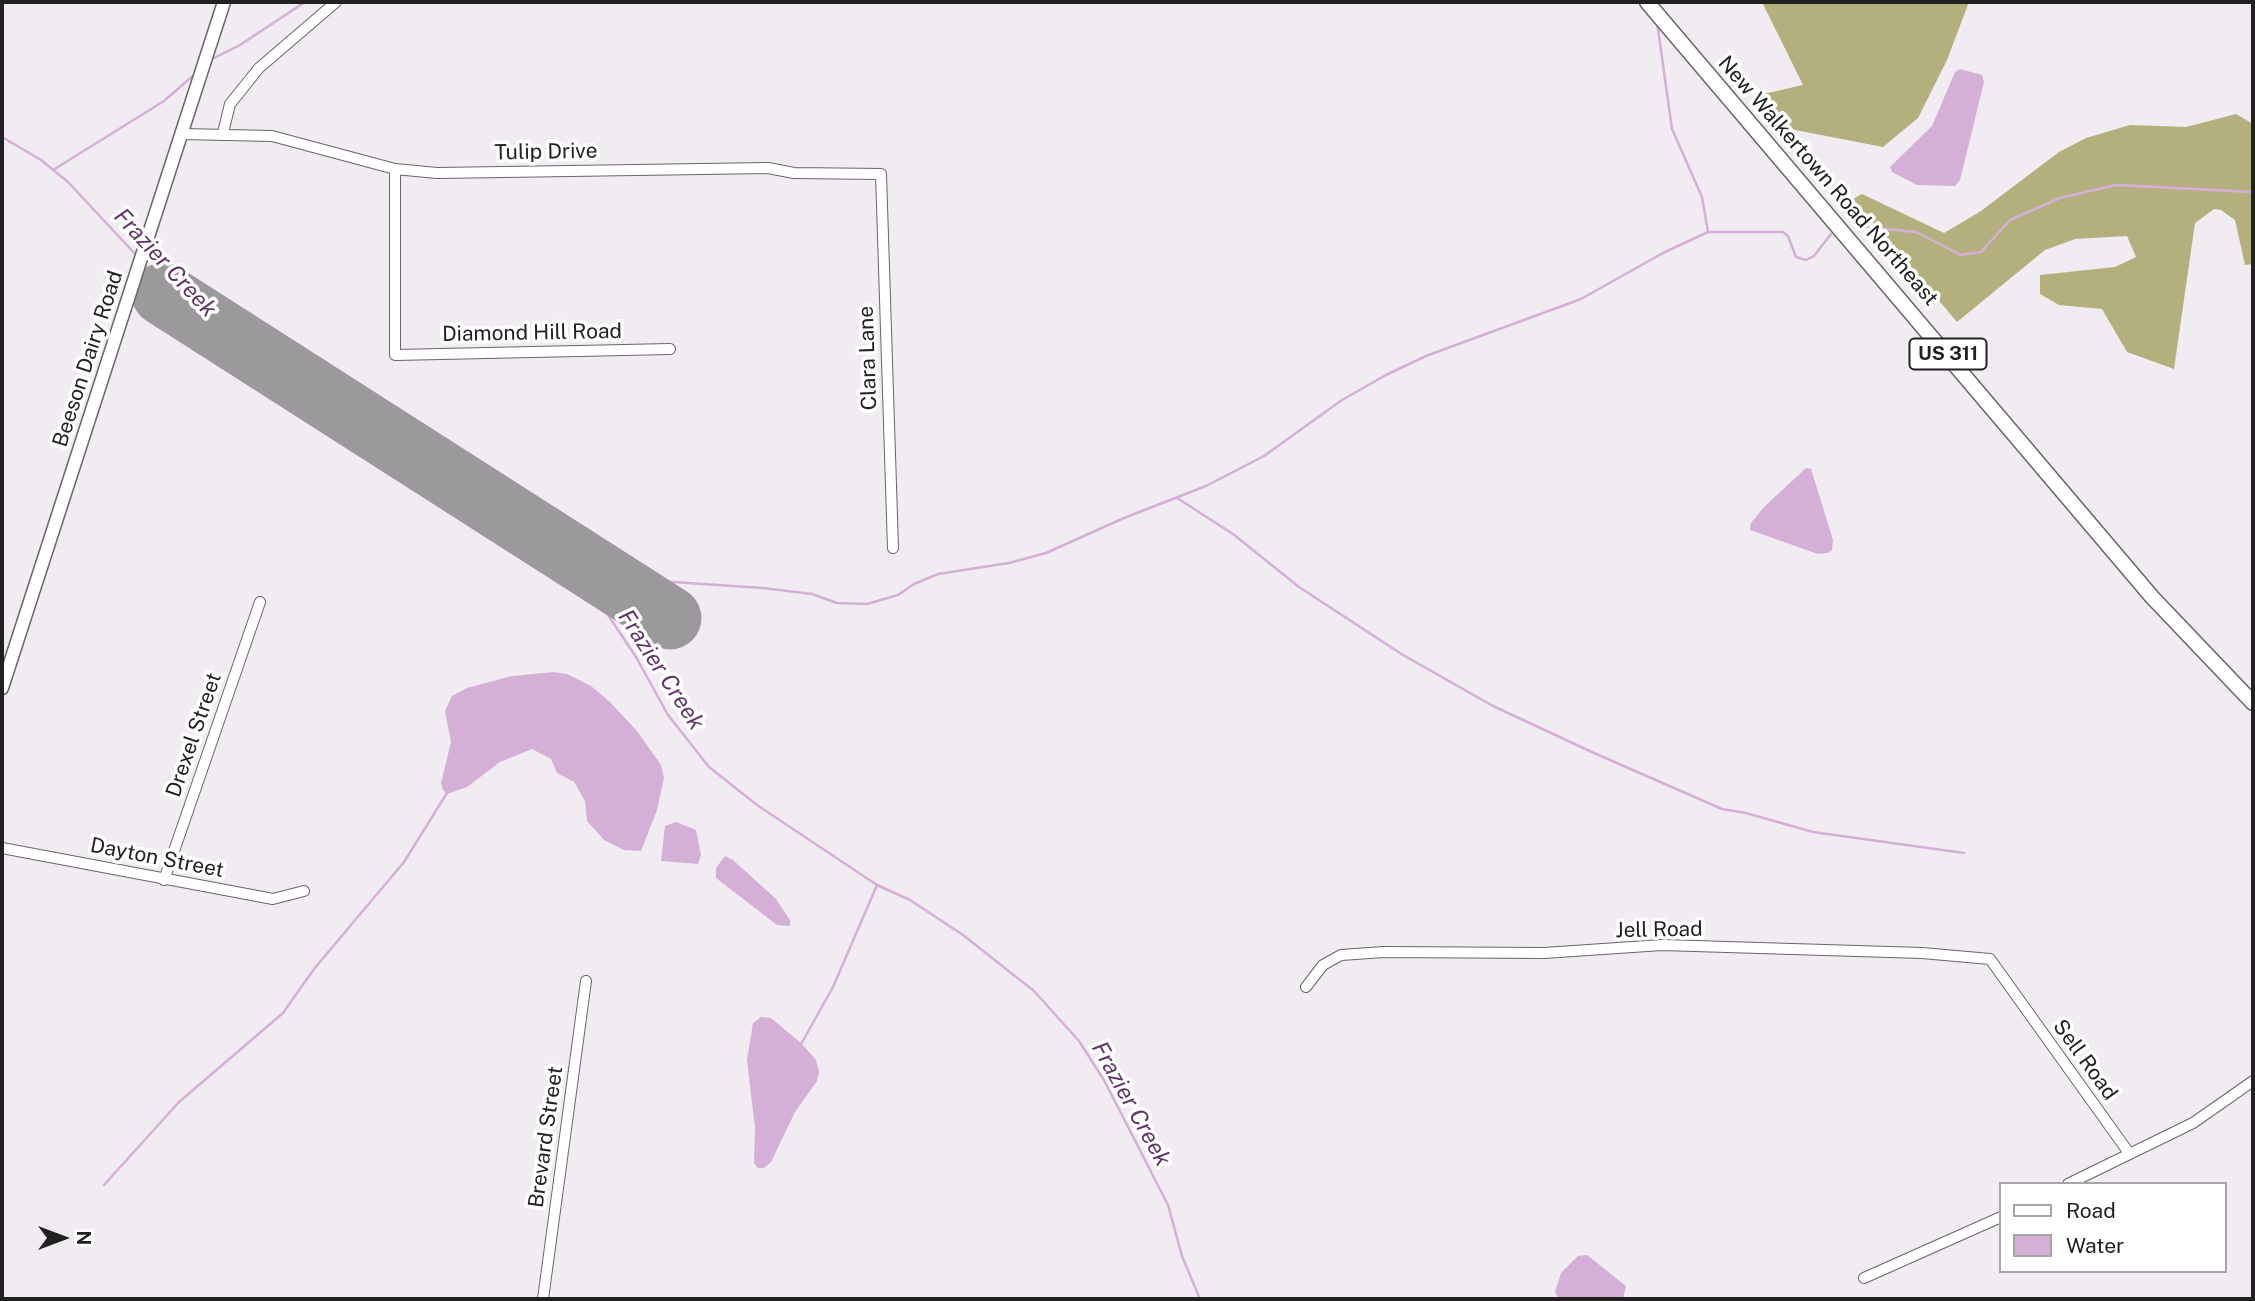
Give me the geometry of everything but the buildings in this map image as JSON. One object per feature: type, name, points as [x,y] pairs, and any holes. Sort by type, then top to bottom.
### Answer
[{"type":"main road","name":"New Walkertown Road Northeast","points":[[1647,2],[2152,597],[2253,703]]},
{"type":"street","name":"Beeson Dairy Road","points":[[2,688],[224,2]]},
{"type":"street","points":[[223,133],[230,104],[258,68],[336,2]]},
{"type":"street","name":"Tulip Drive","points":[[182,134],[223,133],[284,139],[395,169],[437,173],[768,168],[794,173],[874,174]]},
{"type":"street","name":"Diamond Hill Road","points":[[395,169],[395,355],[670,349]]},
{"type":"street","name":"Clara Lane","points":[[874,174],[881,174],[893,548]]},
{"type":"street","name":"Drexel Street","points":[[164,880],[260,602]]},
{"type":"street","name":"Dayton Street","points":[[2,848],[273,899],[304,891]]},
{"type":"street","name":"Jell Road","points":[[1306,987],[1323,965],[1341,955],[1544,953],[1662,945],[1922,953],[1990,960],[2010,990]]},
{"type":"street","name":"Brevard Street","points":[[543,1299],[586,981]]},
{"type":"street","name":"Sell Road","points":[[2010,990],[2129,1153]]},
{"type":"street","points":[[2072,1182],[2193,1123],[2253,1081]]},
{"type":"street","points":[[1864,1278],[2000,1217]]},
{"type":"shaded area","points":[[1762,2],[1969,2],[1947,60],[1918,118],[1883,147],[1785,128],[1759,95],[1803,85]]},
{"type":"shaded area","points":[[2236,114],[2253,124],[2253,264],[2245,265],[2235,220],[2221,210],[2214,209],[2195,223],[2174,369],[2127,352],[2102,309],[2059,305],[2040,294],[2040,275],[2115,267],[2136,257],[2127,236],[2075,239],[2045,250],[1957,322],[1853,199],[1862,194],[1944,233],[1981,211],[2059,152],[2086,138],[2130,125],[2186,127]]},
{"type":"water","points":[[1960,69],[1982,75],[1984,82],[1960,180],[1955,186],[1917,185],[1892,172],[1890,167],[1932,126],[1955,72]]},
{"type":"water","points":[[1806,468],[1811,469],[1833,540],[1832,550],[1828,553],[1818,554],[1750,530],[1751,523],[1764,507]]},
{"type":"water","points":[[554,672],[567,674],[591,686],[609,701],[637,731],[661,765],[664,778],[657,810],[641,851],[624,850],[604,840],[587,821],[585,801],[574,782],[557,773],[551,759],[532,749],[500,762],[467,787],[447,794],[443,790],[441,783],[451,742],[445,711],[452,696],[467,688],[512,676]]},
{"type":"water","points":[[676,822],[696,830],[701,855],[698,864],[661,861],[665,826]]},
{"type":"water","points":[[725,856],[776,899],[790,920],[790,926],[777,925],[716,878],[716,868]]},
{"type":"water","points":[[761,1017],[771,1018],[802,1044],[816,1060],[819,1072],[817,1081],[795,1112],[771,1162],[764,1168],[758,1168],[754,1163],[755,1128],[747,1060],[753,1023]]},
{"type":"water","points":[[1587,1255],[1626,1286],[1623,1299],[1559,1299],[1555,1292],[1561,1273],[1578,1256]]},
{"type":"waterway","points":[[210,60],[240,45],[305,2]]},
{"type":"waterway","points":[[1657,22],[1672,129],[1702,197],[1708,232]]},
{"type":"waterway","points":[[53,170],[164,101],[195,74]]},
{"type":"waterway","name":"Frazier Creek","points":[[2,137],[41,160],[68,182],[137,256]]},
{"type":"waterway","points":[[1855,226],[1916,232],[1961,255],[1981,252],[2010,220],[2060,198],[2116,185],[2253,192]]},
{"type":"waterway","points":[[582,576],[763,588],[812,594],[837,603],[867,604],[898,595],[914,584],[938,574],[1009,563],[1046,553],[1124,518],[1206,486],[1264,456],[1342,400],[1386,375],[1426,356],[1581,299],[1663,253],[1708,232],[1783,232],[1788,236],[1796,257],[1806,260],[1814,256],[1831,234]]},
{"type":"waterway","name":"Frazier Creek","points":[[144,264],[201,328],[312,387],[376,415],[445,459],[494,500],[531,525],[567,557],[582,576],[636,657],[668,715],[709,767],[757,805],[877,885],[910,900],[963,935],[1034,991],[1079,1041],[1104,1080],[1168,1205],[1182,1256],[1200,1299]]},
{"type":"waterway","points":[[1177,498],[1233,534],[1299,587],[1403,655],[1493,706],[1594,753],[1722,809],[1813,832],[1964,853]]},
{"type":"waterway","points":[[104,1185],[179,1102],[283,1013],[314,969],[404,862],[447,793]]},
{"type":"waterway","points":[[800,1046],[833,987],[877,885]]},
{"type":"runway","points":[[163,294],[670,618]]}]
